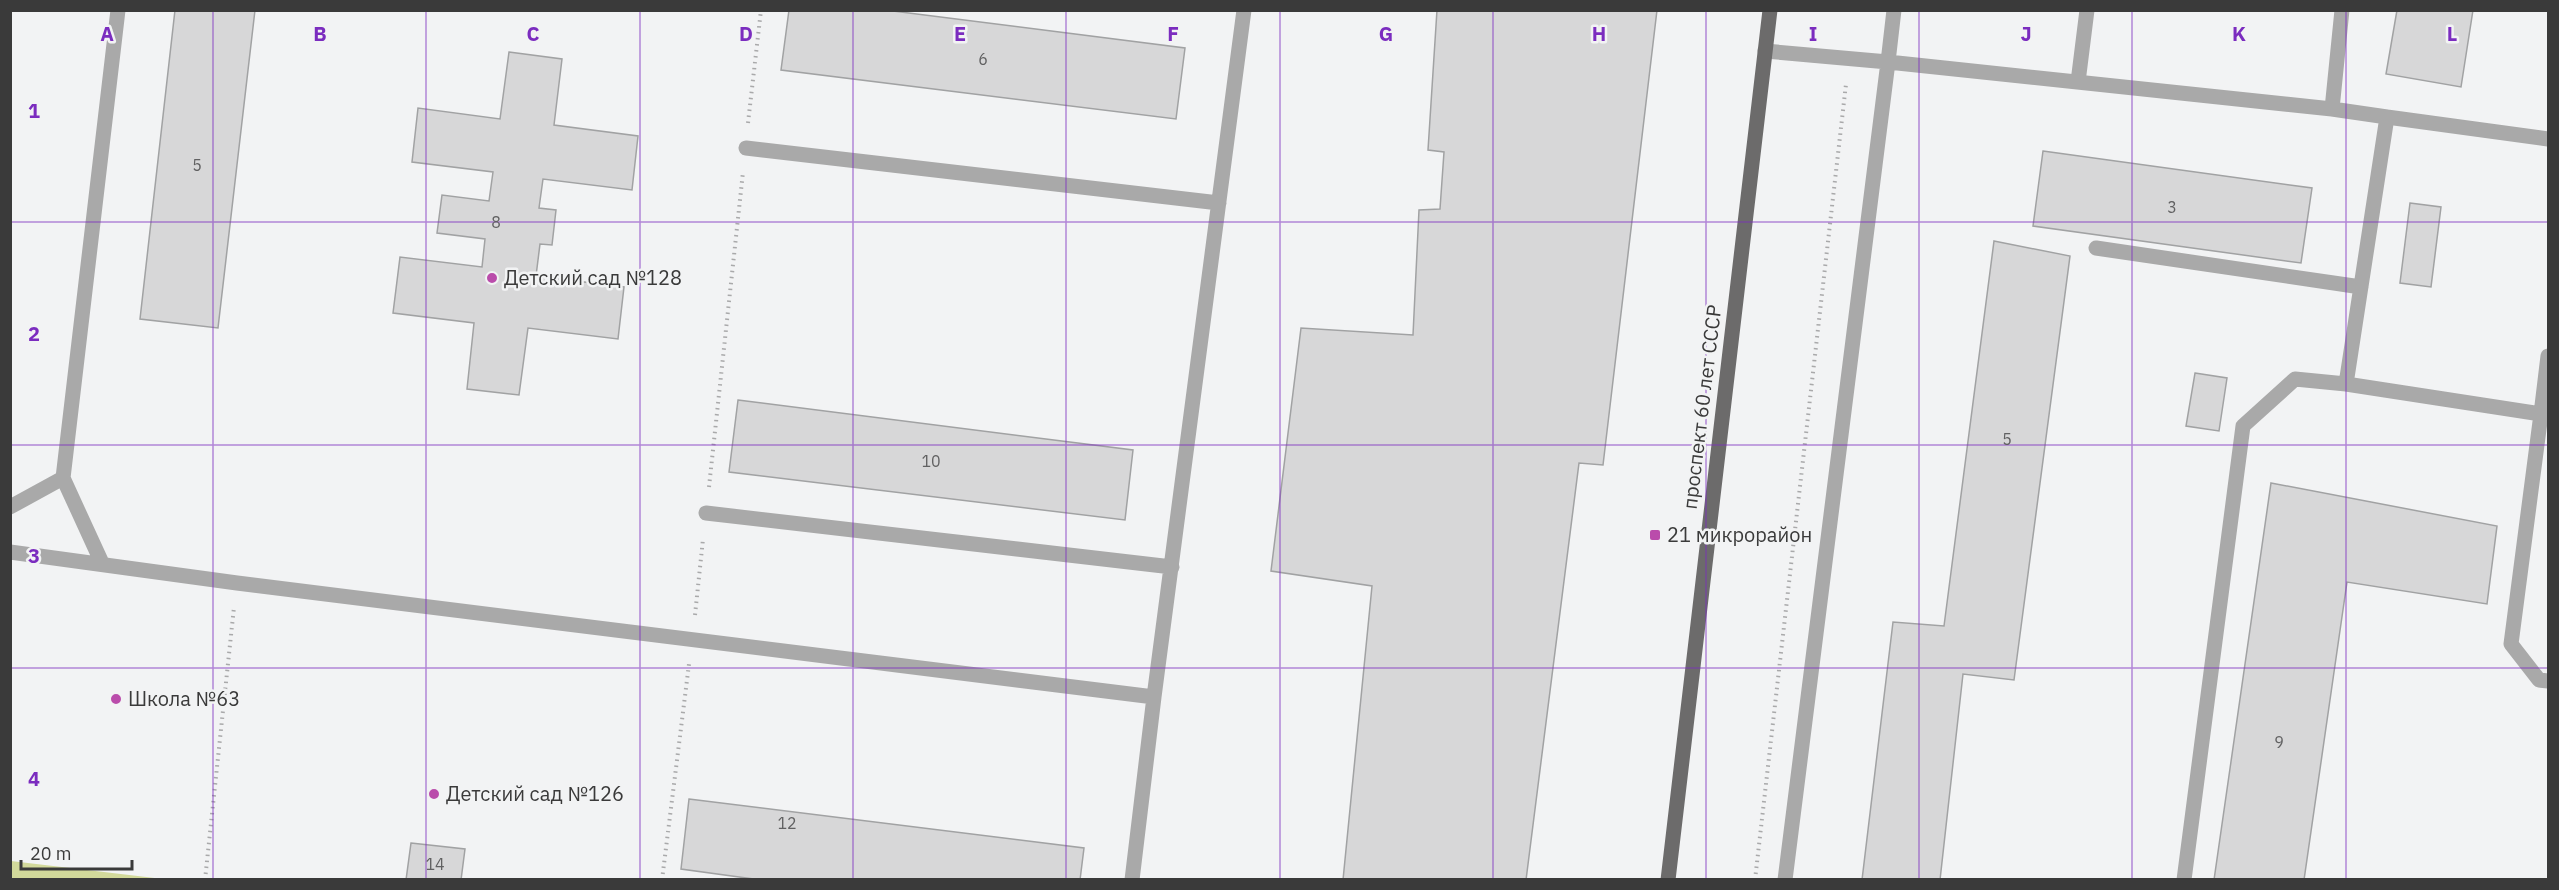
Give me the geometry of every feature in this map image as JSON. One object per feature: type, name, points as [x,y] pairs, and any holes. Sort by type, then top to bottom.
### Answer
[{"type":"main road","name":"проспект 60 лет СССР","points":[[1668,879],[1770,10]]},
{"type":"lane","points":[[102,563],[63,478],[118,10]]},
{"type":"lane","points":[[1132,879],[1244,10]]},
{"type":"lane","points":[[1785,879],[1894,10]]},
{"type":"lane","points":[[2078,82],[2087,10]]},
{"type":"lane","points":[[2332,109],[2342,10]]},
{"type":"lane","points":[[1765,51],[2332,109],[2548,139]]},
{"type":"lane","points":[[2346,384],[2387,117]]},
{"type":"lane","points":[[746,148],[1219,203]]},
{"type":"lane","points":[[2096,248],[2361,287]]},
{"type":"lane","points":[[2548,356],[2511,644],[2540,680],[2548,681]]},
{"type":"lane","points":[[2184,879],[2243,426],[2295,379],[2346,384],[2541,414]]},
{"type":"lane","points":[[10,507],[63,478]]},
{"type":"lane","points":[[706,513],[1172,567]]},
{"type":"lane","points":[[10,552],[237,583],[1154,697]]},
{"type":"path","points":[[662,879],[692,638],[761,10]]},
{"type":"path","points":[[1755,879],[1849,58]]},
{"type":"path","points":[[205,879],[237,583]]},
{"type":"green space","points":[[11,861],[163,879],[11,879]]},
{"type":"building","points":[[175,10],[255,10],[218,328],[140,319]]},
{"type":"building","points":[[789,10],[885,10],[1185,48],[1176,119],[781,70]]},
{"type":"building","points":[[1437,10],[1657,10],[1603,465],[1579,463],[1526,880],[1343,880],[1372,586],[1271,571],[1301,328],[1413,335],[1419,210],[1440,209],[1444,152],[1428,150]]},
{"type":"building","points":[[2397,10],[2473,10],[2461,87],[2386,74]]},
{"type":"building","points":[[509,52],[562,59],[554,125],[638,136],[632,190],[543,179],[539,208],[556,210],[552,245],[540,244],[536,276],[624,287],[618,339],[528,328],[519,395],[467,389],[474,323],[393,313],[400,257],[482,267],[485,239],[437,233],[442,195],[489,201],[493,172],[412,162],[418,108],[500,119]]},
{"type":"building","points":[[2043,151],[2312,188],[2301,263],[2033,226]]},
{"type":"building","points":[[2410,203],[2441,207],[2431,287],[2400,283]]},
{"type":"building","points":[[1994,241],[2070,256],[2014,680],[1963,674],[1940,880],[1862,880],[1893,622],[1944,626]]},
{"type":"building","points":[[2195,373],[2227,378],[2219,431],[2186,426]]},
{"type":"building","points":[[738,400],[1133,450],[1125,520],[729,472]]},
{"type":"building","points":[[2271,483],[2497,526],[2487,604],[2347,582],[2304,880],[2214,880]]},
{"type":"building","points":[[689,799],[1084,848],[1080,880],[761,880],[681,869]]},
{"type":"building","points":[[411,843],[465,849],[461,880],[406,880]]},
{"type":"place","name":"Детский сад №128","points":[[492,278]]},
{"type":"place","name":"21 микрорайон","points":[[1655,535]]},
{"type":"place","name":"Школа №63","points":[[116,699]]},
{"type":"place","name":"Детский сад №126","points":[[434,794]]}]
